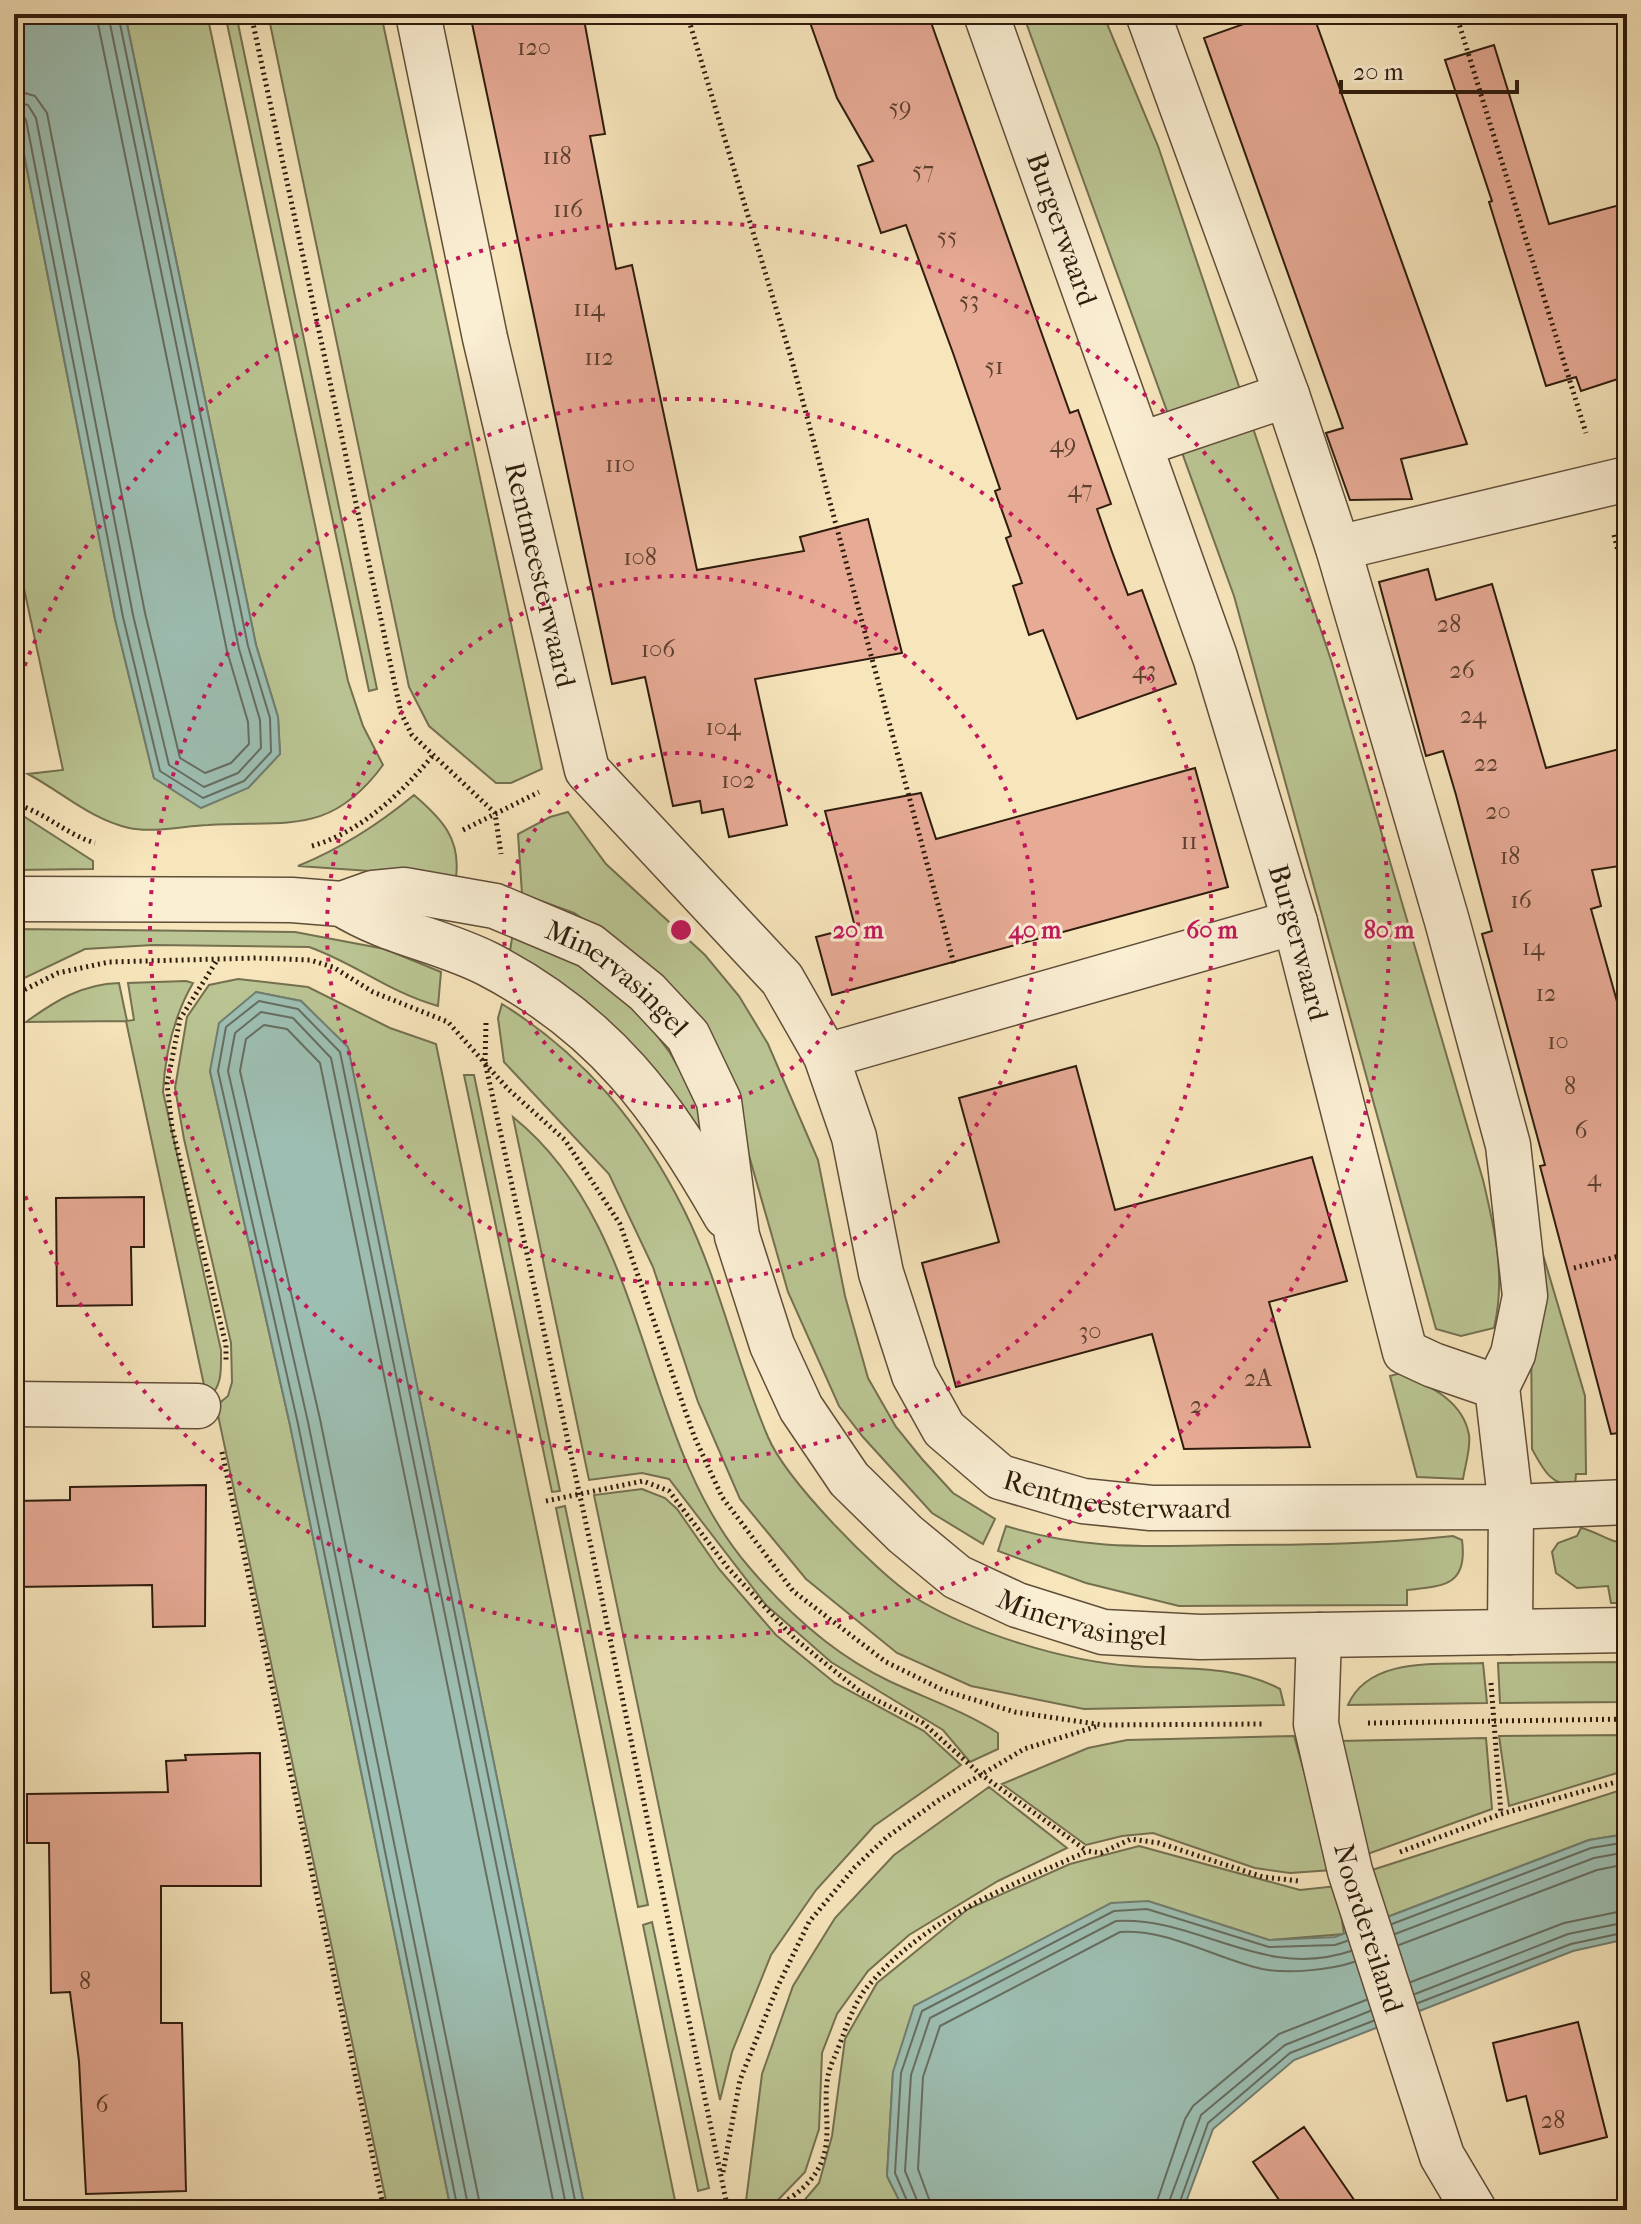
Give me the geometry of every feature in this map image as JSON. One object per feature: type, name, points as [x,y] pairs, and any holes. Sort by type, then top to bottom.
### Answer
[{"type":"street","name":"Rentmeesterwaard","points":[[418,14],[485,338],[587,770],[782,979],[826,1056],[854,1137],[881,1273],[914,1375],[944,1429],[1000,1477],[1083,1501],[1151,1508],[1511,1507],[1627,1502]]},
{"type":"street","name":"Burgerwaard","points":[[986,14],[1142,444],[1215,657],[1295,922],[1405,1352],[1497,1387]]},
{"type":"street","points":[[1148,14],[1287,395],[1338,548],[1447,921],[1508,1145],[1525,1296],[1513,1354],[1497,1387],[1511,1507],[1510,1632]]},
{"type":"street","points":[[1142,444],[1287,395]]},
{"type":"street","points":[[1338,548],[1614,482]]},
{"type":"street","name":"Minervasingel","points":[[14,899],[292,900],[342,904],[373,893],[404,890],[449,895],[495,906],[590,946],[647,992],[688,1036],[719,1101],[737,1236],[772,1345],[801,1408],[849,1479],[957,1577],[1017,1605],[1103,1632],[1200,1637],[1627,1630]]},
{"type":"street","name":"Minervasingel","points":[[342,904],[366,919],[487,963],[586,1027],[643,1086],[687,1147],[737,1236]]},
{"type":"street","points":[[826,1056],[1295,922]]},
{"type":"street","points":[[14,1404],[198,1406]]},
{"type":"street","name":"Noordereiland","points":[[1319,1635],[1316,1724],[1356,1887],[1442,2156],[1474,2210]]},
{"type":"path","points":[[251,14],[401,713],[412,735],[495,813],[501,846],[502,881],[495,906]]},
{"type":"path","points":[[687,14],[792,361],[968,1015]]},
{"type":"path","points":[[1456,14],[1614,482],[1627,587]]},
{"type":"path","points":[[304,848],[357,826],[414,778],[434,754]]},
{"type":"path","points":[[14,804],[30,808],[72,836],[107,847]]},
{"type":"path","points":[[463,830],[495,813]]},
{"type":"path","points":[[14,995],[58,973],[109,962],[256,958],[310,960],[333,967],[373,992],[448,1022],[485,1062]]},
{"type":"path","points":[[216,961],[180,1019],[167,1084],[172,1128],[226,1345],[226,1370]]},
{"type":"path","points":[[487,963],[485,1062],[579,1493],[728,2210]]},
{"type":"path","points":[[1560,1272],[1627,1254]]},
{"type":"path","points":[[222,1451],[384,2210]]},
{"type":"path","points":[[546,1501],[643,1481],[669,1491],[728,1568],[795,1639],[862,1693],[923,1723],[979,1773],[1088,1851],[1101,1853],[1131,1839],[1159,1843],[1263,1877],[1356,1887],[1501,1814],[1627,1779]]},
{"type":"path","points":[[1501,1814],[1490,1668],[1510,1632]]},
{"type":"path","points":[[722,2177],[740,2080],[777,1988],[809,1922],[855,1867],[887,1837],[979,1773],[1024,1749],[1103,1725]]},
{"type":"path","points":[[767,2210],[775,2209],[814,2180],[827,2144],[830,2066],[866,1988],[911,1945],[963,1906],[1088,1851]]},
{"type":"green space","points":[[125,14],[207,14],[348,681],[363,726],[383,765],[344,804],[305,820],[158,830],[129,828],[89,812],[28,774],[63,770],[14,542],[14,103],[115,619],[154,778],[248,788],[280,754],[278,717],[256,645]]},
{"type":"green space","points":[[225,14],[236,14],[377,689],[369,691]]},
{"type":"green space","points":[[268,14],[381,14],[542,769],[511,783],[496,783],[429,726],[409,687]]},
{"type":"green space","points":[[1023,14],[1103,14],[1158,146],[1331,660],[1483,1180],[1499,1272],[1494,1328],[1461,1336],[1436,1329],[1234,596]]},
{"type":"green space","points":[[414,795],[447,831],[455,852],[456,877],[298,866],[359,835]]},
{"type":"green space","points":[[14,810],[93,861],[93,869],[14,870]]},
{"type":"green space","points":[[568,812],[606,864],[705,955],[739,996],[768,1044],[818,1160],[845,1296],[868,1378],[896,1427],[922,1459],[953,1493],[995,1519],[983,1544],[932,1513],[839,1406],[788,1292],[734,1103],[611,938],[574,913],[522,894],[518,834],[550,817]]},
{"type":"green space","points":[[514,926],[561,948],[638,1010],[670,1053],[702,1108],[708,1148],[508,963]]},
{"type":"green space","points":[[14,929],[295,932],[385,949],[441,972],[438,1006],[403,993],[309,947],[153,945],[85,949],[14,983]]},
{"type":"green space","points":[[238,979],[308,987],[390,1028],[436,1044],[677,2210],[585,2210],[348,1048],[301,1001],[256,992],[210,1071],[290,1425],[451,2210],[388,2210],[216,1406],[228,1396],[232,1382],[231,1343],[175,1088],[187,1017],[209,985]]},
{"type":"green space","points":[[119,983],[127,1021],[134,1020],[128,983],[193,983],[172,1036],[163,1092],[221,1350],[218,1383],[207,1399],[126,1021],[26,1022],[70,995]]},
{"type":"green space","points":[[502,1004],[532,1024],[584,1069],[608,1094],[649,1149],[697,1237],[768,1437],[812,1500],[877,1567],[914,1597],[937,1610],[1019,1643],[1105,1663],[1244,1675],[1280,1689],[1284,1705],[1084,1709],[971,1686],[897,1653],[806,1579],[740,1499],[698,1402],[653,1267],[609,1174],[504,1062],[498,1018]]},
{"type":"green space","points":[[464,1075],[474,1075],[560,1491],[552,1492]]},
{"type":"green space","points":[[513,1117],[558,1163],[593,1216],[619,1274],[684,1458],[712,1515],[749,1567],[780,1601],[831,1646],[869,1671],[958,1711],[998,1733],[998,1749],[970,1762],[943,1730],[831,1662],[766,1605],[669,1479],[642,1473],[589,1480]]},
{"type":"green space","points":[[1530,1211],[1585,1396],[1586,1474],[1576,1474],[1575,1486],[1553,1479],[1532,1449]]},
{"type":"green space","points":[[1401,1373],[1443,1396],[1460,1412],[1469,1435],[1463,1479],[1417,1477],[1390,1376]]},
{"type":"green space","points":[[642,1489],[665,1498],[677,1509],[719,1569],[776,1635],[835,1683],[924,1731],[961,1765],[874,1826],[816,1890],[771,1955],[732,2052],[720,2100],[594,1495]]},
{"type":"green space","points":[[565,1506],[648,1905],[638,1907],[556,1508]]},
{"type":"green space","points":[[1006,1526],[1064,1540],[1146,1546],[1342,1544],[1453,1536],[1462,1540],[1463,1555],[1461,1567],[1451,1581],[1407,1590],[1407,1605],[1179,1606],[1086,1583],[998,1551]]},
{"type":"green space","points":[[1581,1528],[1627,1543],[1627,1603],[1611,1603],[1608,1586],[1577,1588],[1556,1573],[1552,1552],[1558,1543],[1577,1536]]},
{"type":"green space","points":[[1627,1662],[1627,1702],[1500,1703],[1498,1663]]},
{"type":"green space","points":[[1483,1663],[1487,1703],[1348,1705],[1358,1689],[1388,1671],[1426,1664]]},
{"type":"green space","points":[[1627,1735],[1627,1770],[1509,1806],[1499,1736]]},
{"type":"green space","points":[[1294,1736],[1332,1870],[1290,1873],[1255,1868],[1153,1833],[1122,1836],[1086,1845],[1002,1784],[1088,1748],[1127,1740]]},
{"type":"green space","points":[[1486,1738],[1492,1809],[1365,1855],[1339,1741]]},
{"type":"green space","points":[[989,1787],[1067,1848],[998,1881],[909,1935],[868,1971],[837,2014],[822,2053],[819,2129],[805,2172],[777,2201],[745,2209],[762,2074],[793,1986],[835,1918],[894,1855]]},
{"type":"green space","points":[[1627,1788],[1627,1834],[1589,1840],[1382,1919],[1369,1871]]},
{"type":"green space","points":[[1139,1846],[1300,1890],[1337,1886],[1344,1934],[1269,1940],[1148,1901],[893,2072],[887,2176],[904,2210],[796,2210],[819,2183],[832,2136],[845,2039],[877,1983],[968,1909],[1070,1864]]},
{"type":"green space","points":[[652,1922],[709,2188],[698,2191],[643,1925]]},
{"type":"water","points":[[14,14],[125,14],[256,645],[278,717],[280,754],[248,788],[201,808],[154,778],[115,619],[14,103]]},
{"type":"water","points":[[256,992],[301,1001],[348,1047],[585,2210],[451,2210],[290,1425],[210,1071],[219,1023]]},
{"type":"water","points":[[1627,1834],[1627,1939],[1573,1951],[1294,2060],[1213,2129],[1183,2210],[904,2210],[887,2176],[893,2072],[914,2006],[1111,1903],[1148,1901],[1269,1940],[1335,1937],[1589,1840]]},
{"type":"building","points":[[470,14],[583,14],[605,134],[590,136],[616,269],[632,265],[697,570],[804,551],[800,537],[868,519],[902,653],[755,679],[787,825],[729,837],[723,809],[702,813],[700,801],[673,806],[645,677],[612,684]]},
{"type":"building","points":[[807,14],[928,14],[1070,413],[1078,410],[1111,504],[1097,509],[1112,552],[1128,595],[1142,590],[1176,684],[1077,719],[1043,630],[1029,635],[1013,586],[1022,583],[1006,538],[1011,536],[995,491],[1000,489],[953,353],[906,225],[881,233],[858,166],[873,161],[837,98]]},
{"type":"building","points":[[1272,14],[1313,14],[1467,444],[1401,459],[1412,499],[1350,500],[1326,433],[1343,428],[1204,38]]},
{"type":"building","points":[[1494,45],[1549,224],[1627,203],[1627,376],[1581,391],[1576,377],[1546,386],[1489,202],[1492,201],[1445,60]]},
{"type":"building","points":[[1428,569],[1436,600],[1492,584],[1546,768],[1627,747],[1627,865],[1592,870],[1601,906],[1591,909],[1627,1037],[1627,1432],[1611,1434],[1540,1166],[1545,1165],[1482,934],[1492,931],[1456,795],[1443,751],[1426,756],[1379,582]]},
{"type":"building","points":[[1195,768],[1228,887],[832,995],[816,937],[855,927],[825,811],[921,793],[936,839]]},
{"type":"building","points":[[1076,1066],[1115,1210],[1312,1157],[1347,1281],[1269,1302],[1310,1447],[1184,1449],[1152,1334],[956,1387],[922,1263],[999,1242],[959,1098]]},
{"type":"building","points":[[144,1197],[144,1247],[131,1247],[132,1305],[57,1306],[56,1198]]},
{"type":"building","points":[[206,1485],[205,1626],[153,1627],[152,1585],[14,1587],[14,1501],[70,1500],[70,1487]]},
{"type":"building","points":[[260,1753],[261,1886],[161,1886],[161,2023],[182,2023],[186,2191],[86,2194],[79,2061],[70,1992],[51,1993],[49,1843],[27,1843],[27,1794],[168,1792],[166,1761],[186,1760],[185,1755]]},
{"type":"building","points":[[1578,2022],[1607,2137],[1540,2154],[1526,2096],[1507,2101],[1493,2043]]},
{"type":"building","points":[[1304,2127],[1361,2210],[1286,2210],[1253,2162]]}]
